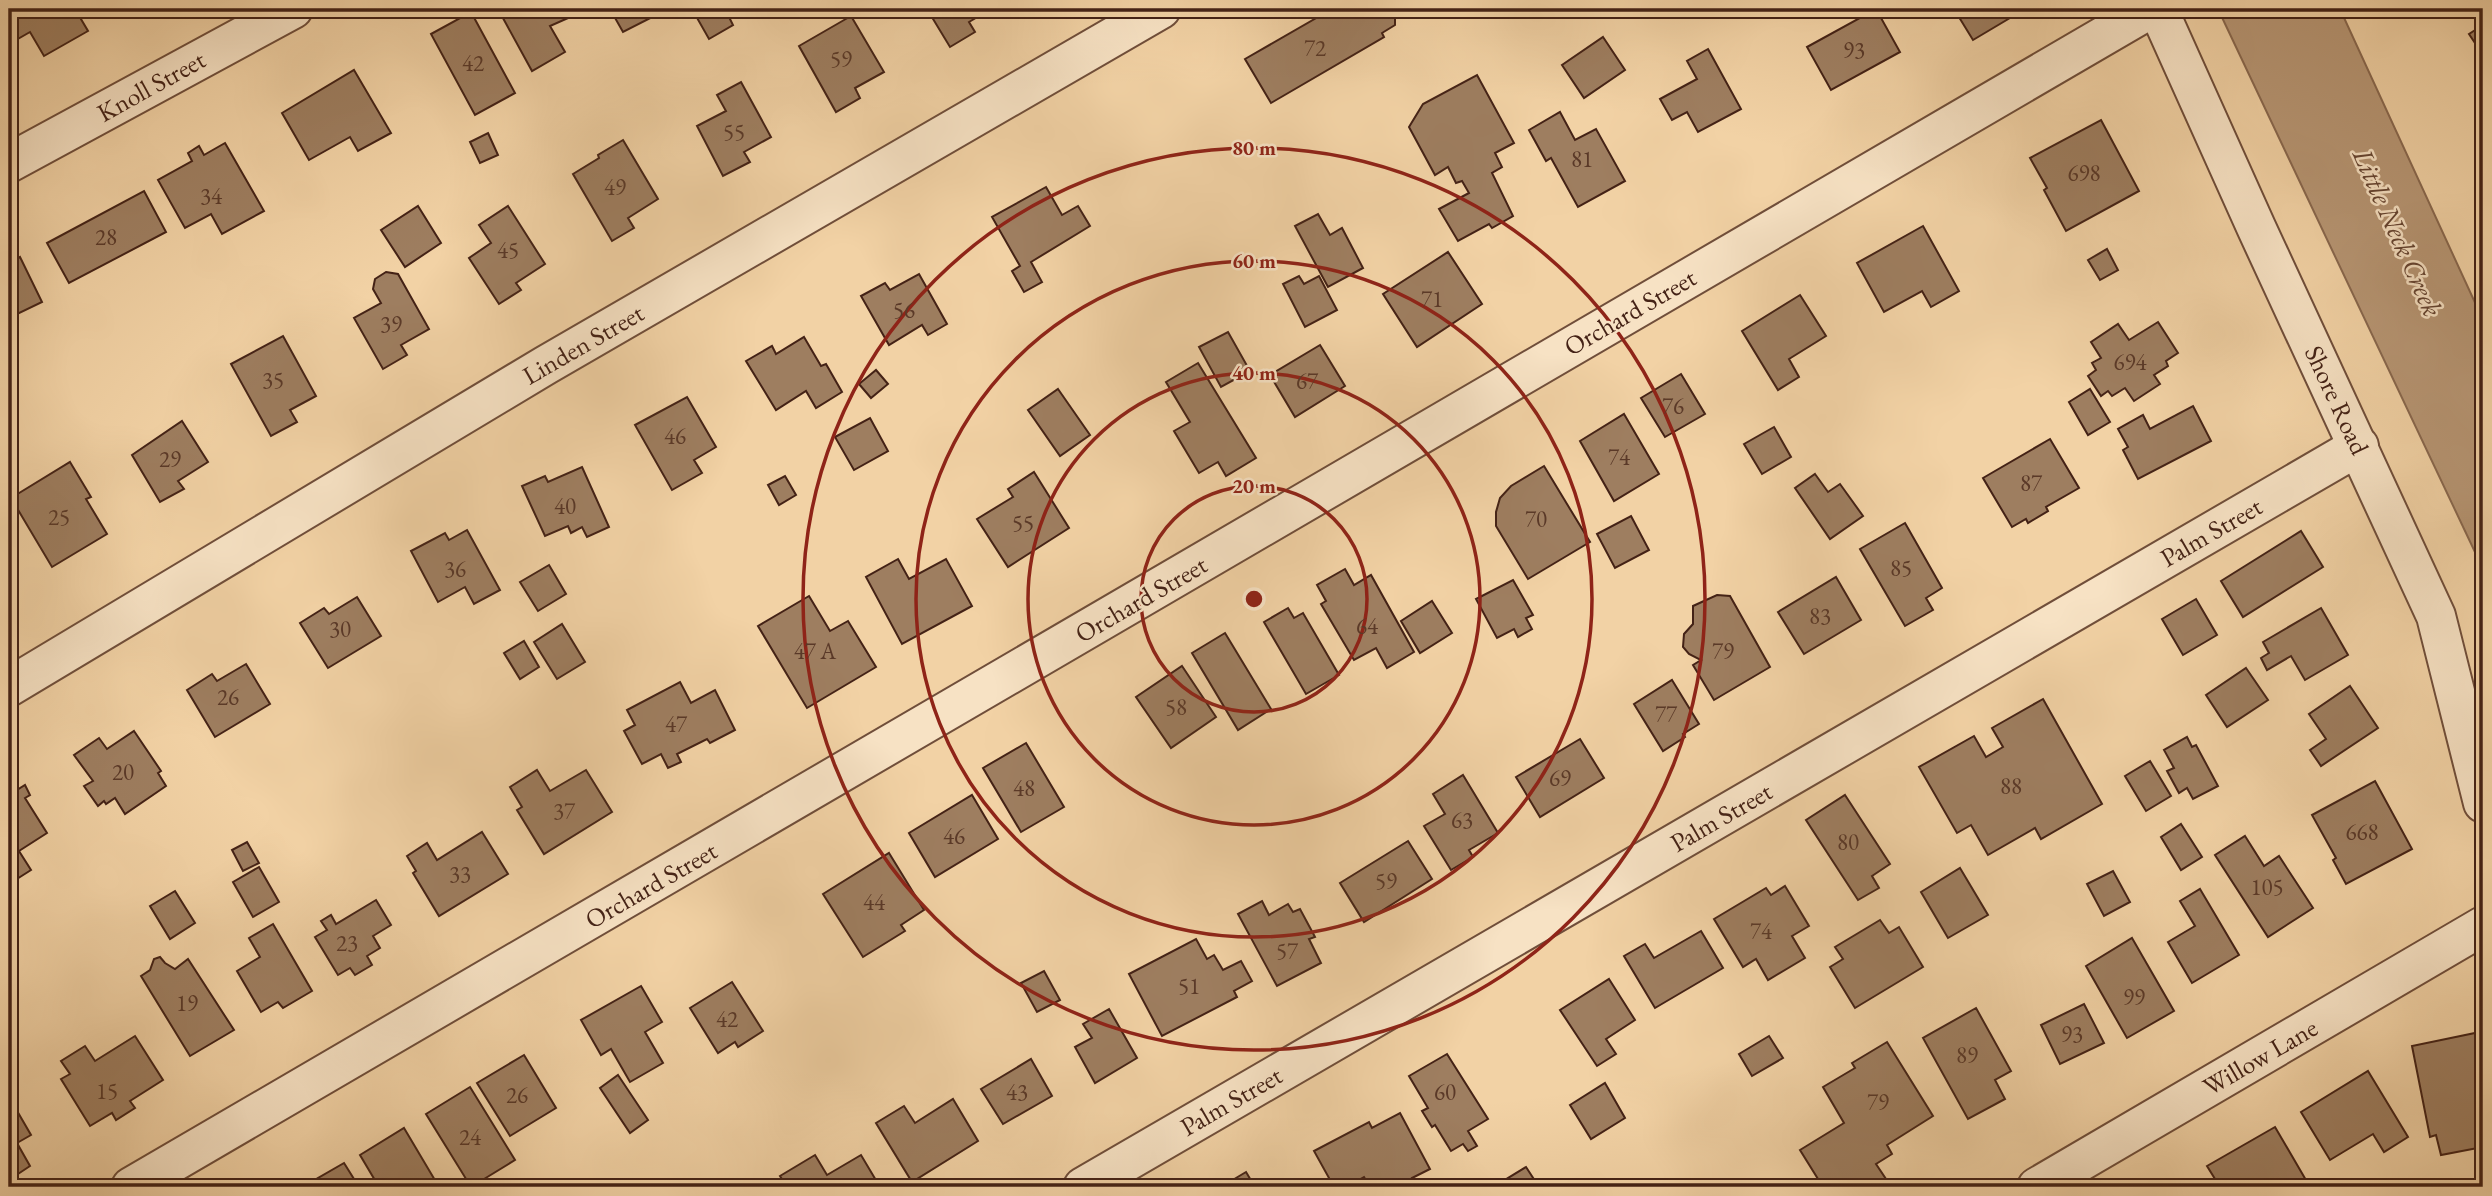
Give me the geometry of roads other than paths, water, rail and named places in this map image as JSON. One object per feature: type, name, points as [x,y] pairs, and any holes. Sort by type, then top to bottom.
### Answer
[{"type":"street","name":"Knoll Street","points":[[9,163],[253,18],[293,9]]},
{"type":"street","name":"Linden Street","points":[[9,687],[546,365],[1161,9]]},
{"type":"street","name":"Orchard Street","points":[[131,1187],[2150,9]]},
{"type":"street","name":"Shore Road","points":[[2158,9],[2436,616],[2483,803]]},
{"type":"street","name":"Palm Street","points":[[1083,1187],[2359,446]]},
{"type":"street","name":"Willow Lane","points":[[2037,1187],[2483,926]]},
{"type":"water","name":"Little Neck Creek","points":[[2218,9],[2340,9],[2483,320],[2483,569]]}]
